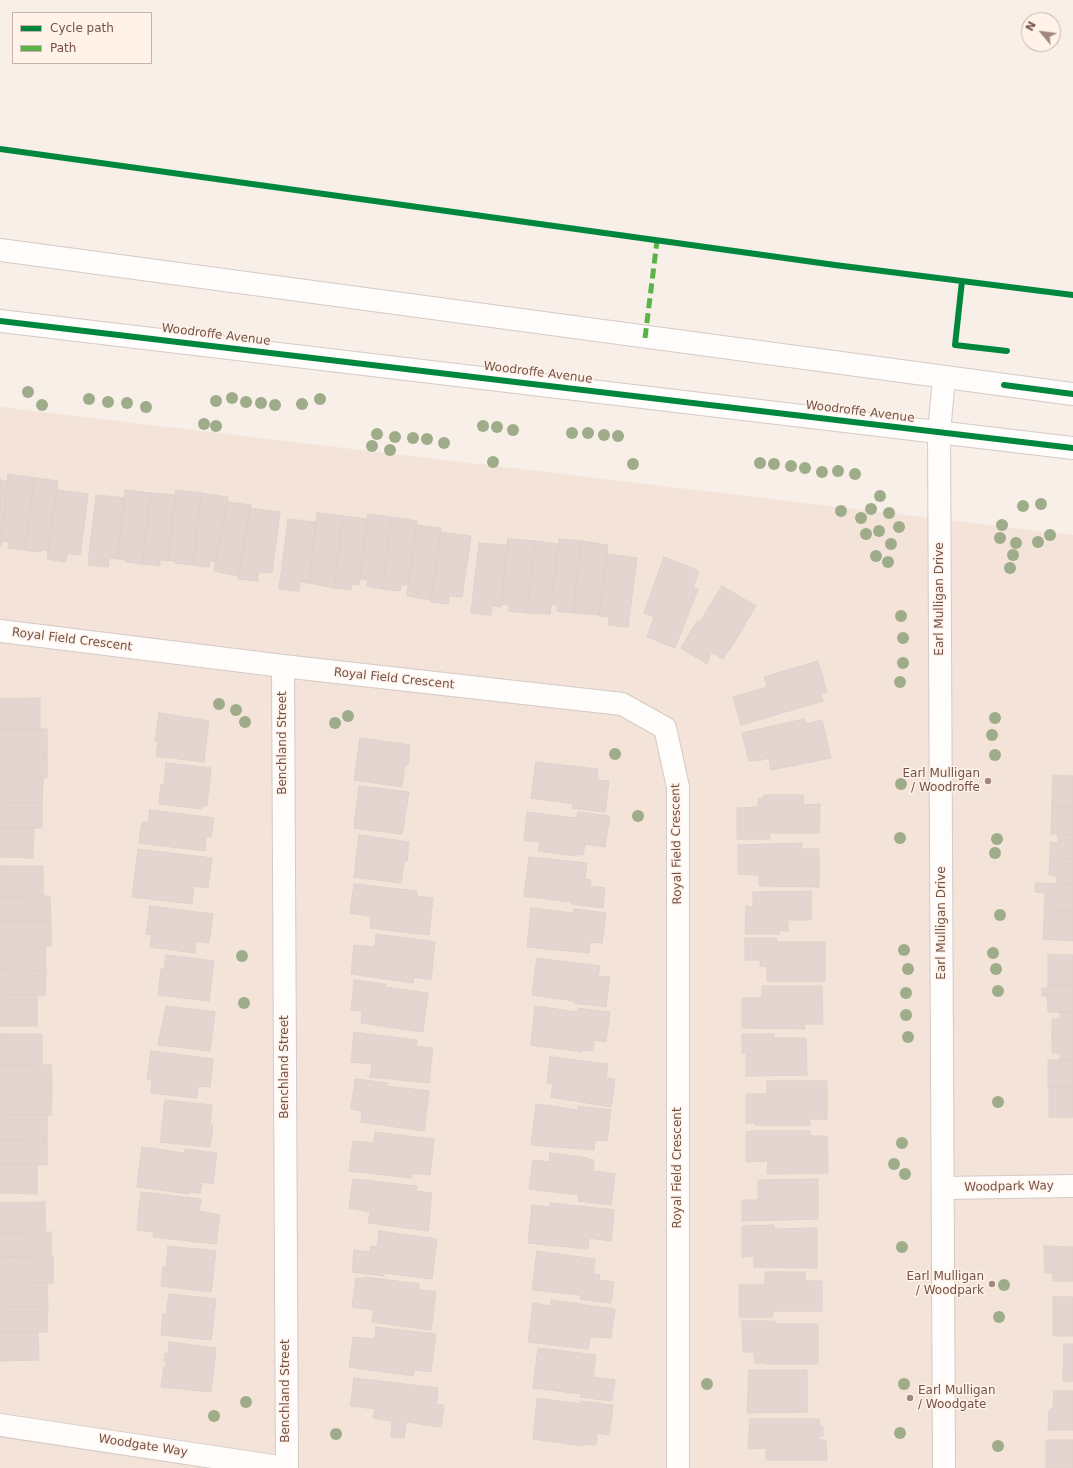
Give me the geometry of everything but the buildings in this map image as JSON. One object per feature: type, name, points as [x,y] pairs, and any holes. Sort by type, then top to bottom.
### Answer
[{"type":"street","points":[[0,250],[944,378],[1073,394]]},
{"type":"street","name":"Woodroffe Avenue","points":[[0,321],[1073,448]]},
{"type":"street","name":"Earl Mulligan Drive","points":[[944,378],[939,432],[944,1188],[944,1468]]},
{"type":"street","name":"Royal Field Crescent","points":[[0,631],[282,666],[622,704],[665,728],[678,787],[678,1468]]},
{"type":"street","name":"Benchland Street","points":[[282,666],[286,1468]]},
{"type":"street","name":"Woodpark Way","points":[[944,1188],[1073,1186]]},
{"type":"street","name":"Woodgate Way","points":[[0,1425],[286,1468]]},
{"type":"shaded area","points":[[0,407],[1073,535],[1073,1468],[0,1468]]},
{"type":"marked path","points":[[645,338],[657,241]]},
{"type":"cycle path","points":[[0,149],[835,265],[1073,295]]},
{"type":"cycle path","points":[[962,281],[955,345],[1007,351]]},
{"type":"cycle path","points":[[0,321],[1073,448]]},
{"type":"cycle path","points":[[1004,385],[1073,394]]},
{"type":"place","name":"Earl Mulligan / Woodroffe","points":[[988,781]]},
{"type":"place","name":"Earl Mulligan / Woodpark","points":[[992,1284]]},
{"type":"place","name":"Earl Mulligan / Woodgate","points":[[910,1398]]}]
